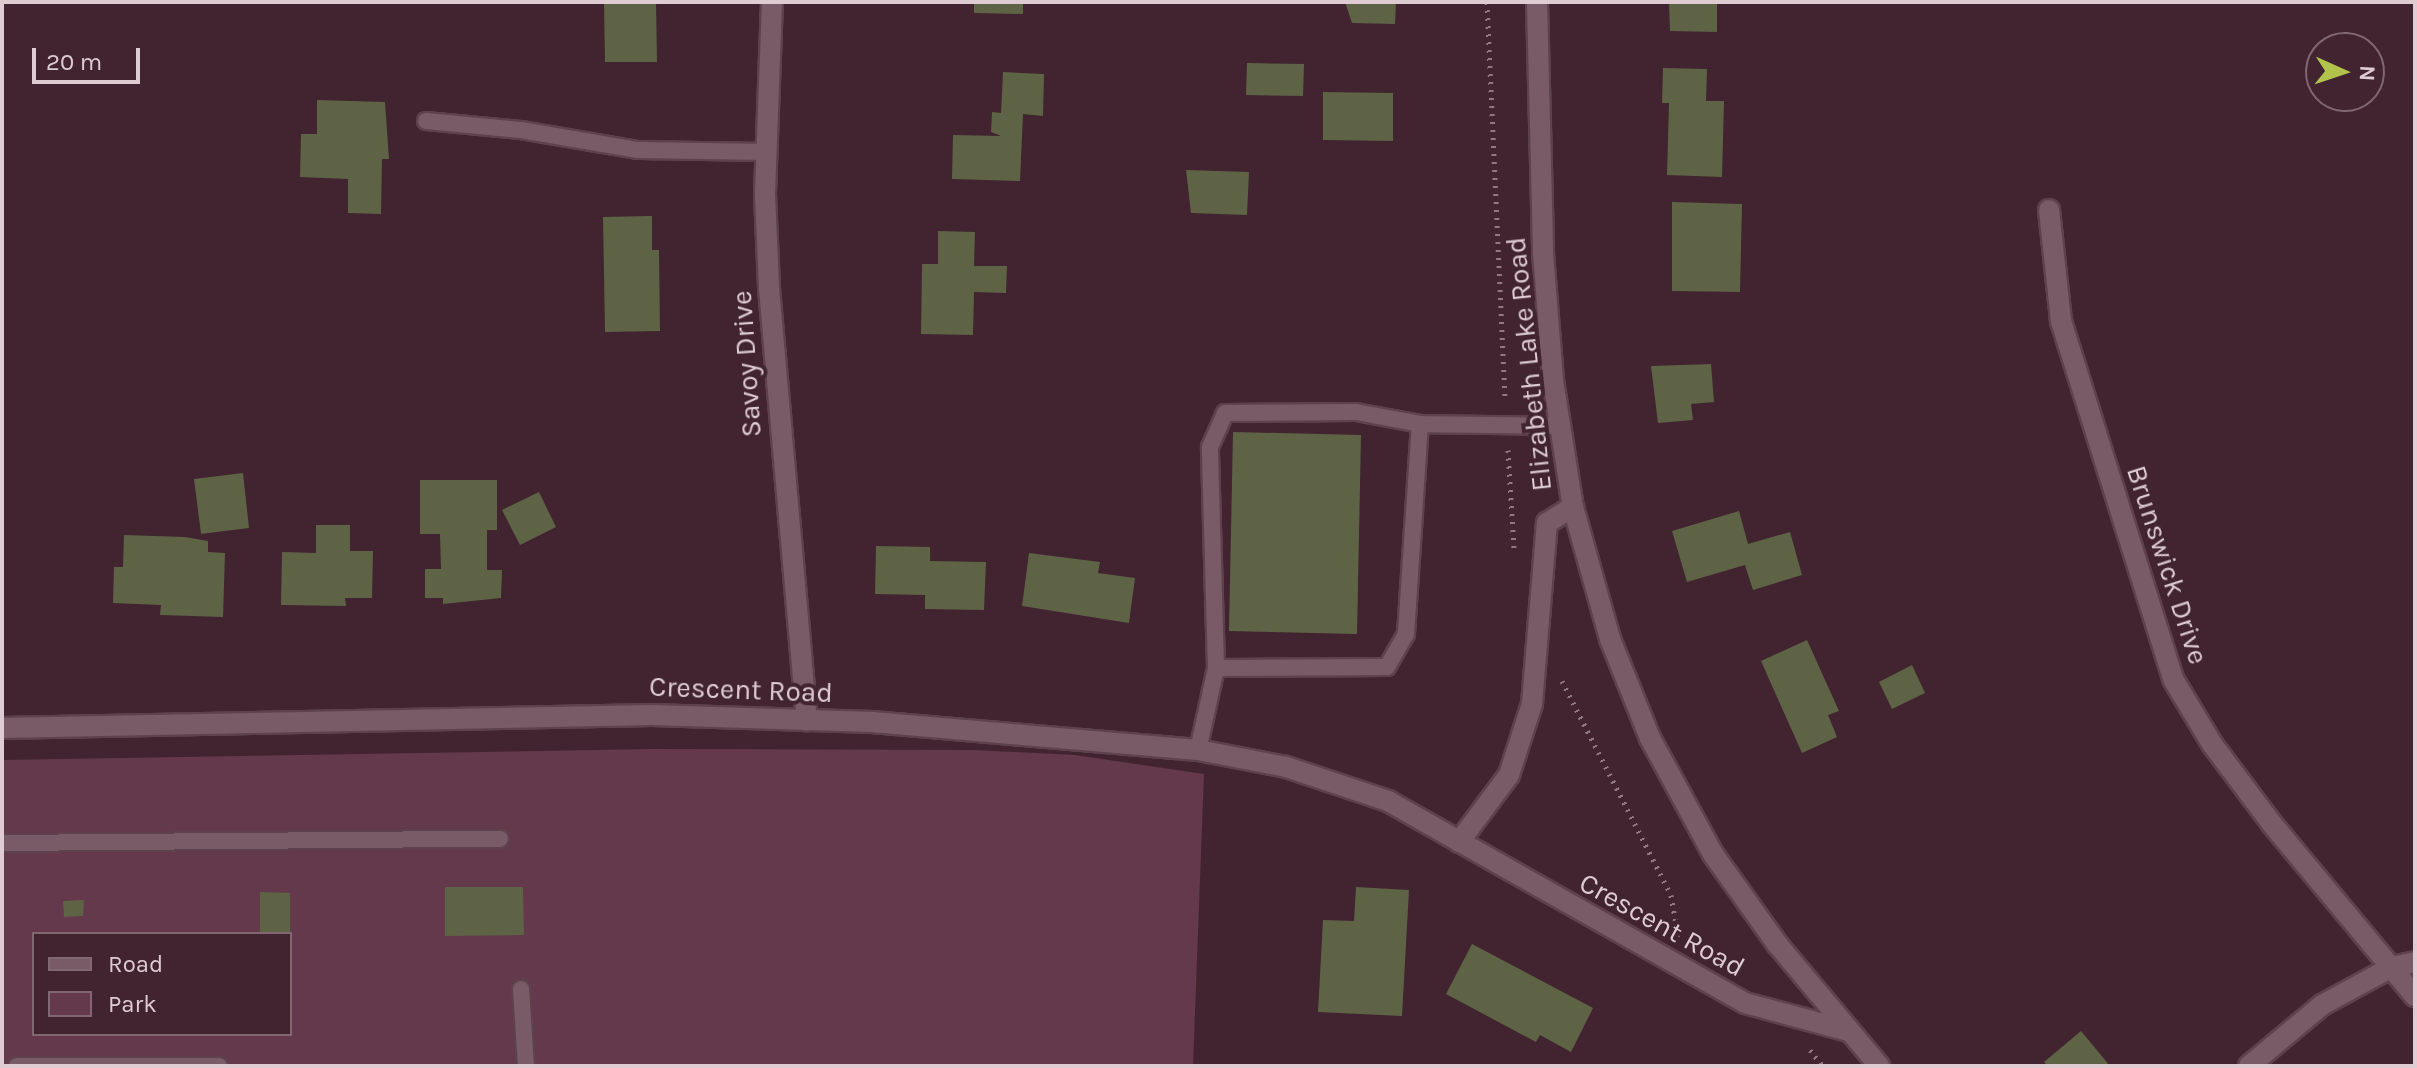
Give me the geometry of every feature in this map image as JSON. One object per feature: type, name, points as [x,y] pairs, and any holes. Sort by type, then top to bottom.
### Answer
[{"type":"street","name":"Savoy Drive","points":[[772,2],[766,152],[779,431],[807,720]]},
{"type":"street","name":"Elizabeth Lake Road","points":[[1537,2],[1543,253],[1559,426],[1573,507],[1610,639],[1665,770],[1745,900],[1879,1066]]},
{"type":"street","name":"Brunswick Drive","points":[[2049,210],[2061,321],[2173,679],[2212,744],[2264,813],[2415,996]]},
{"type":"street","points":[[1459,842],[1509,775],[1532,704],[1547,523],[1573,507]]},
{"type":"street","name":"Crescent Road","points":[[2,728],[652,715],[807,720],[1198,750],[1286,767],[1388,801],[1745,1003],[1849,1031]]},
{"type":"street","points":[[2249,1066],[2322,1005],[2392,967],[2415,962]]},
{"type":"lane","points":[[426,121],[521,130],[638,150],[766,152]]},
{"type":"lane","points":[[1198,750],[1216,668],[1210,447],[1225,413],[1356,412],[1420,424],[1559,426]]},
{"type":"lane","points":[[1216,668],[1387,667],[1406,634],[1420,424]]},
{"type":"lane","points":[[2,843],[500,839]]},
{"type":"lane","points":[[521,989],[526,1066]]},
{"type":"lane","points":[[17,1066],[219,1066]]},
{"type":"green space","points":[[651,749],[974,750],[1075,755],[1204,774],[1193,1066],[2,1066],[2,760]]},
{"type":"building","points":[[604,2],[656,2],[657,62],[605,62]]},
{"type":"building","points":[[974,2],[1023,2],[1023,14],[974,13]]},
{"type":"building","points":[[1345,2],[1396,2],[1395,24],[1352,23]]},
{"type":"building","points":[[1669,2],[1717,2],[1717,32],[1670,31]]},
{"type":"building","points":[[1247,63],[1304,64],[1303,96],[1246,95]]},
{"type":"building","points":[[1663,68],[1707,69],[1706,101],[1724,101],[1722,177],[1667,175],[1669,103],[1662,103]]},
{"type":"building","points":[[1003,72],[1044,74],[1043,116],[1023,114],[1020,181],[952,179],[953,135],[1001,136],[991,132],[992,112],[1001,113]]},
{"type":"building","points":[[1323,92],[1393,93],[1393,141],[1323,140]]},
{"type":"building","points":[[317,100],[385,102],[389,159],[382,159],[381,214],[348,213],[348,179],[300,177],[301,134],[317,134]]},
{"type":"building","points":[[1186,170],[1249,172],[1247,215],[1191,213]]},
{"type":"building","points":[[1672,202],[1742,204],[1740,292],[1672,291]]},
{"type":"building","points":[[652,216],[652,250],[659,250],[660,331],[605,332],[603,217]]},
{"type":"building","points":[[938,231],[975,232],[974,266],[1007,266],[1006,293],[974,292],[973,335],[921,334],[922,264],[938,264]]},
{"type":"building","points":[[1711,364],[1714,402],[1691,404],[1693,420],[1658,423],[1651,366]]},
{"type":"building","points":[[1233,432],[1361,435],[1357,634],[1229,631]]},
{"type":"building","points":[[243,473],[249,528],[201,534],[194,479]]},
{"type":"building","points":[[420,480],[497,480],[497,530],[487,530],[487,570],[502,570],[501,598],[443,604],[443,598],[425,598],[425,569],[441,569],[440,534],[420,534]]},
{"type":"building","points":[[539,492],[556,527],[520,545],[502,510]]},
{"type":"building","points":[[1739,511],[1748,544],[1790,532],[1802,575],[1753,590],[1745,565],[1687,582],[1672,531]]},
{"type":"building","points":[[316,525],[350,525],[350,551],[373,551],[372,598],[345,598],[346,606],[281,605],[282,552],[316,553]]},
{"type":"building","points":[[124,535],[208,541],[208,552],[225,553],[223,617],[160,615],[161,605],[113,603],[114,567],[123,567]]},
{"type":"building","points":[[876,546],[930,547],[930,561],[986,562],[984,610],[925,609],[925,595],[875,594]]},
{"type":"building","points":[[1029,553],[1100,562],[1098,573],[1135,578],[1129,623],[1022,606]]},
{"type":"building","points":[[1807,640],[1839,711],[1828,715],[1837,737],[1802,753],[1761,661]]},
{"type":"building","points":[[1912,665],[1925,693],[1892,709],[1879,682]]},
{"type":"building","points":[[445,887],[523,887],[524,935],[445,936]]},
{"type":"building","points":[[1356,887],[1409,890],[1402,1016],[1318,1012],[1323,920],[1354,921]]},
{"type":"building","points":[[260,892],[290,893],[290,932],[260,932]]},
{"type":"building","points":[[84,900],[83,916],[64,917],[63,901]]},
{"type":"building","points":[[1472,944],[1593,1008],[1571,1052],[1540,1035],[1536,1042],[1446,994]]},
{"type":"building","points":[[2081,1031],[2110,1066],[2048,1066],[2044,1062]]}]
